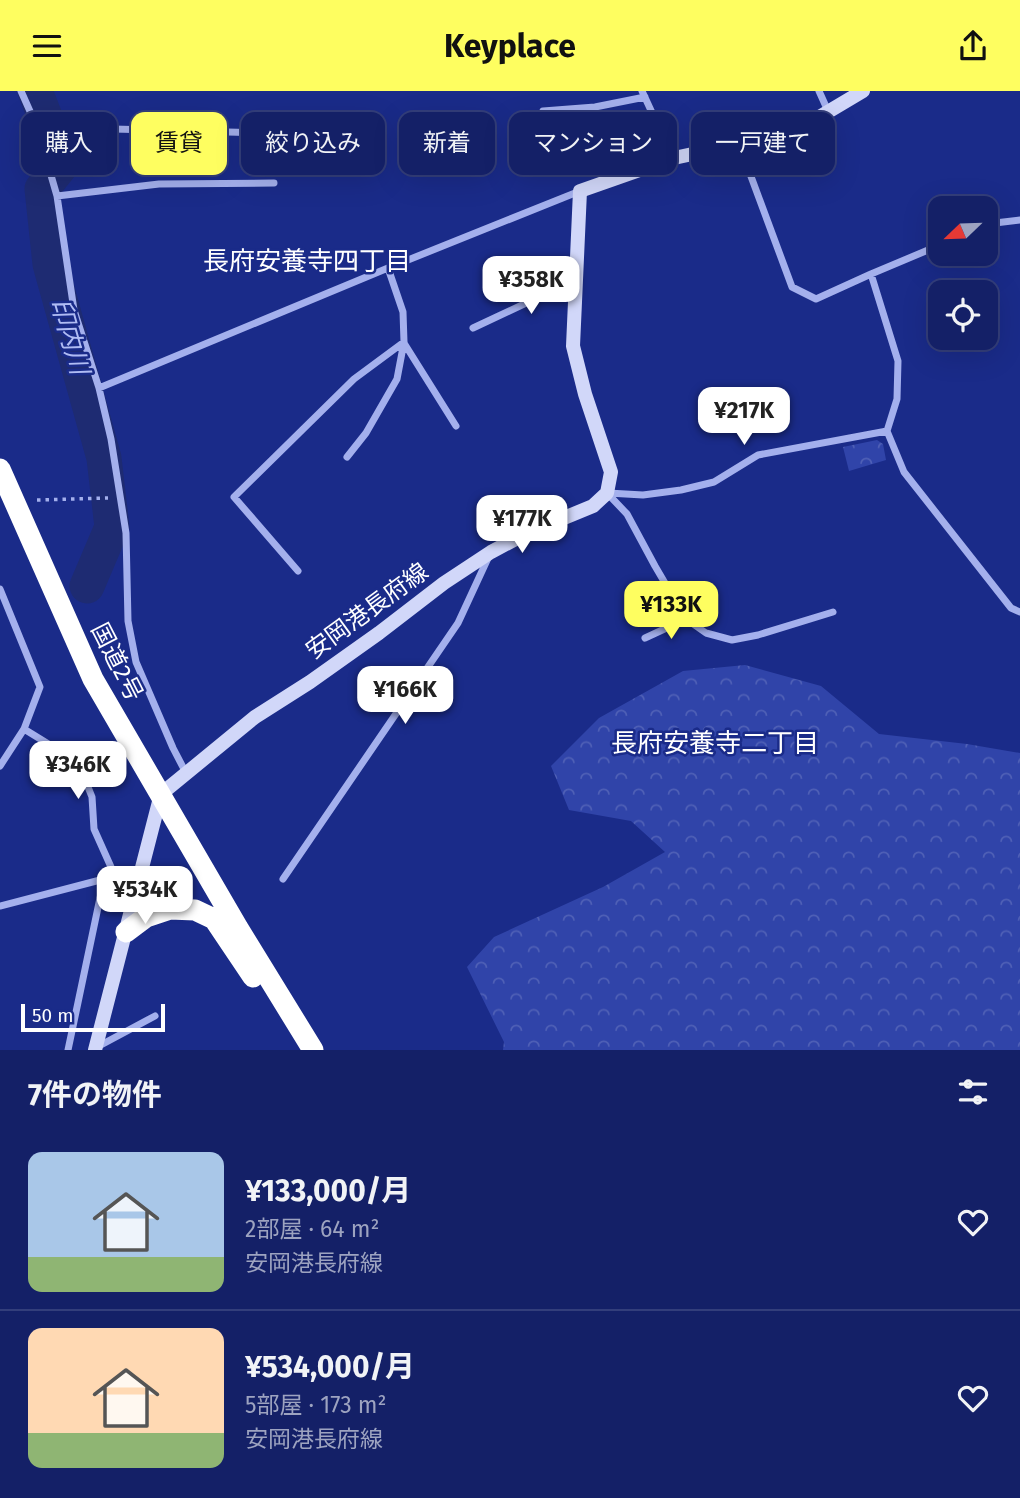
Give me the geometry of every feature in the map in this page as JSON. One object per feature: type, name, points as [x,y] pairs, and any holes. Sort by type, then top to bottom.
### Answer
[{"type":"highway","name":"国道2号","points":[[0,469],[93,679],[238,928],[313,1050]]},
{"type":"highway","points":[[126,932],[146,917],[170,909],[195,909],[214,919],[252,976],[290,1012]]},
{"type":"main road","points":[[828,112],[863,91]]},
{"type":"main road","points":[[607,493],[611,472],[573,346],[580,191],[626,175]]},
{"type":"main road","name":"安岡港長府線","points":[[161,794],[255,717],[359,647],[491,551],[524,534],[593,506],[607,493]]},
{"type":"main road","points":[[96,1049],[161,794]]},
{"type":"street","points":[[21,91],[32,112]]},
{"type":"street","points":[[819,91],[828,112]]},
{"type":"street","points":[[543,111],[595,107],[644,94],[652,112]]},
{"type":"street","points":[[117,129],[241,132]]},
{"type":"street","points":[[50,175],[57,196],[74,310],[99,388],[111,439],[126,533],[128,621],[136,662],[186,773]]},
{"type":"street","points":[[750,175],[792,287],[816,299],[928,250]]},
{"type":"street","points":[[57,196],[159,184],[274,183]]},
{"type":"street","points":[[99,388],[580,191]]},
{"type":"street","points":[[998,223],[1020,220]]},
{"type":"street","points":[[347,457],[366,433],[397,379],[404,342],[403,312],[388,268]]},
{"type":"street","points":[[871,274],[898,361],[897,399],[887,431],[904,472],[1011,608],[1020,612]]},
{"type":"street","points":[[472,328],[577,279]]},
{"type":"street","points":[[404,342],[456,426]]},
{"type":"street","points":[[298,571],[234,497],[354,379],[404,342]]},
{"type":"street","points":[[607,493],[643,495],[681,490],[714,482],[758,455],[887,431]]},
{"type":"street","points":[[607,493],[627,514],[686,619],[706,633],[732,640],[758,635],[833,612]]},
{"type":"street","points":[[283,879],[458,623],[491,551]]},
{"type":"street","points":[[0,589],[40,687],[29,733],[0,766]]},
{"type":"street","points":[[645,638],[686,619]]},
{"type":"street","points":[[29,733],[63,753],[84,777],[92,797],[94,829],[111,867],[104,880],[68,1050]]},
{"type":"street","points":[[0,906],[104,880]]},
{"type":"street","points":[[96,1049],[155,1016]]},
{"type":"path","points":[[37,500],[112,497]]},
{"type":"green space","points":[[877,440],[883,444],[886,460],[849,471],[843,447]]},
{"type":"green space","points":[[745,665],[821,686],[879,734],[1020,753],[1020,1050],[503,1050],[504,1042],[467,967],[494,937],[603,887],[665,852],[631,821],[569,810],[551,766],[599,718],[683,671]]},
{"type":"waterway","name":"印内川","points":[[35,91],[63,163],[42,189],[50,264],[104,458],[112,527],[87,586]]},
{"type":"district","name":"長府安養寺四丁目","points":[[307,261]]},
{"type":"district","name":"長府安養寺二丁目","points":[[715,743]]}]
